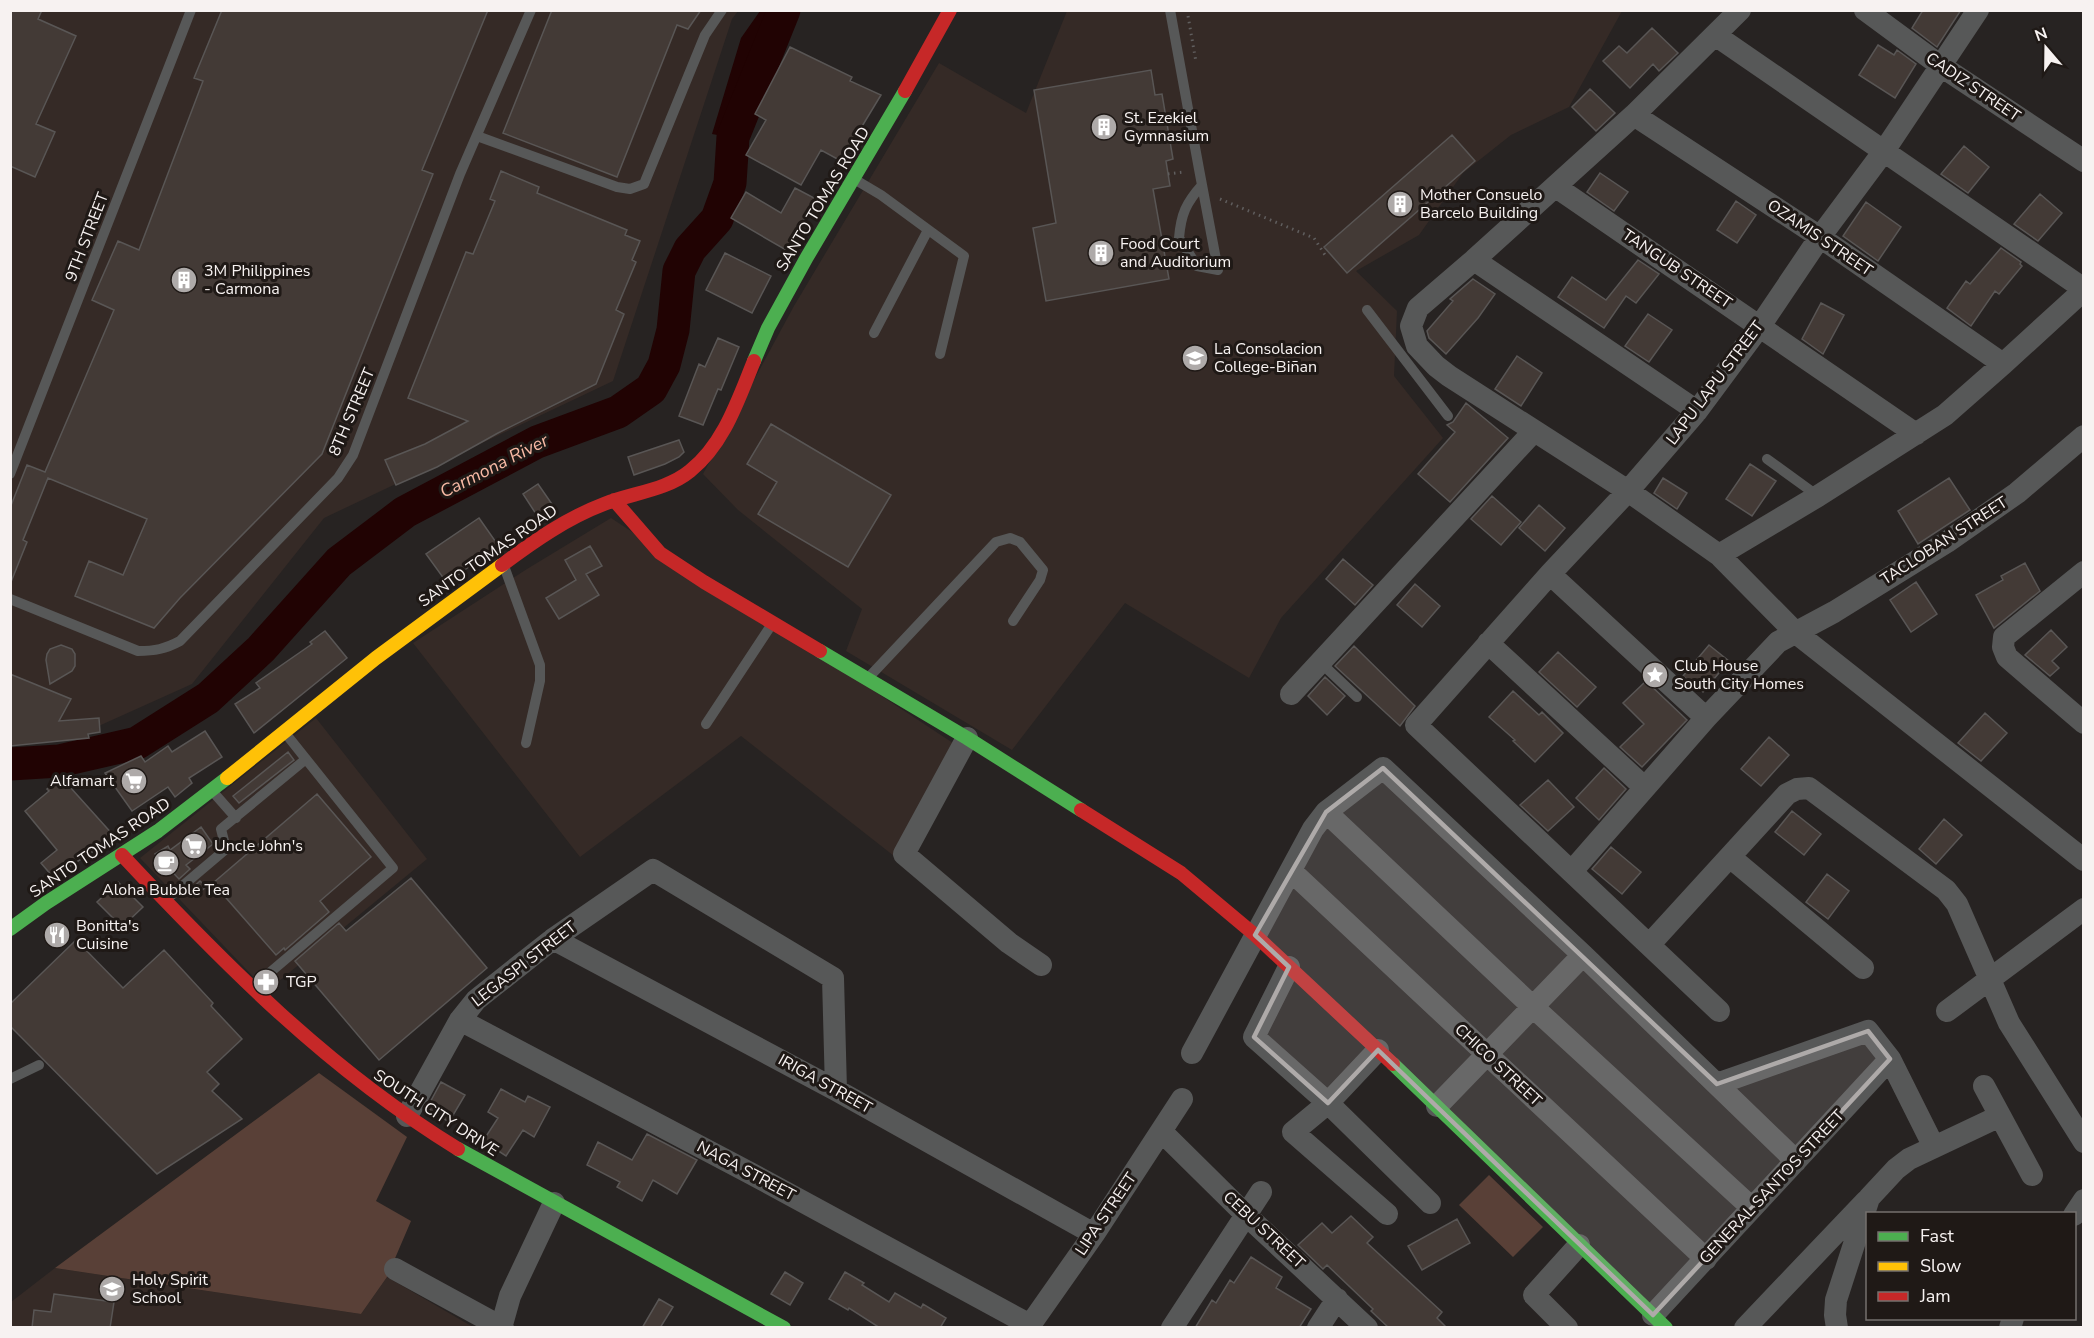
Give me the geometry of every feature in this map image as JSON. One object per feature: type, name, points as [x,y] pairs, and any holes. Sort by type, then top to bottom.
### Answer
[{"type":"street","name":"SANTO TOMAS ROAD","points":[[10,929],[46,903],[158,831],[376,658],[556,526],[591,508],[689,472],[716,443],[786,294],[909,87],[951,10]]},
{"type":"street","points":[[1740,10],[1634,115],[1418,308],[1406,345],[1417,346],[1436,366],[1628,491],[1719,555],[1795,633],[2084,860]]},
{"type":"street","name":"CADIZ STREET","points":[[1865,10],[1941,66],[2084,161]]},
{"type":"street","name":"LAPU LAPU STREET","points":[[1572,871],[1416,725],[1550,574],[1628,491],[1697,411],[1884,151],[1978,10]]},
{"type":"street","points":[[1715,35],[2084,290],[1945,414],[1818,496],[1719,555]]},
{"type":"street","name":"OZAMIS STREET","points":[[1634,115],[1820,237],[2003,364]]},
{"type":"street","name":"TANGUB STREET","points":[[1556,187],[1916,434]]},
{"type":"street","points":[[1474,260],[1697,411]]},
{"type":"street","points":[[1292,694],[1534,431]]},
{"type":"street","name":"TACLOBAN STREET","points":[[1572,871],[1706,718],[1778,642],[1834,612],[1947,542],[2017,493],[2084,436]]},
{"type":"street","points":[[614,500],[660,553],[669,560],[967,738],[1181,873],[1255,935],[1378,1050],[1660,1321]]},
{"type":"street","points":[[2084,572],[2004,637],[2002,642],[2007,657],[2084,723]]},
{"type":"street","points":[[1550,574],[1706,718]]},
{"type":"street","points":[[1488,643],[1644,787]]},
{"type":"street","points":[[967,738],[904,854],[1009,943],[1041,965]]},
{"type":"street","points":[[1192,1053],[1313,829],[1326,812],[1383,768],[1583,955],[1796,1161]]},
{"type":"street","points":[[1649,945],[1787,794],[1797,789],[1809,788],[1946,890],[1957,904],[2013,1030],[2084,1142]]},
{"type":"street","points":[[1326,812],[1533,1007],[1752,1208]]},
{"type":"street","name":"SOUTH CITY DRIVE","points":[[122,855],[251,988],[348,1073],[407,1116],[487,1167],[783,1328]]},
{"type":"street","points":[[1730,857],[1863,968]]},
{"type":"street","name":"LEGASPI STREET","points":[[407,1116],[460,1020],[476,1000],[554,939],[653,870],[833,978],[836,1090]]},
{"type":"street","name":"CHICO STREET","points":[[1291,871],[1706,1259]]},
{"type":"street","points":[[1572,871],[1719,1011]]},
{"type":"street","points":[[1947,1011],[2084,909]]},
{"type":"street","name":"IRIGA STREET","points":[[554,939],[836,1090],[1094,1234]]},
{"type":"street","points":[[1437,1106],[1583,955]]},
{"type":"street","points":[[1289,967],[1254,1037],[1328,1103],[1430,1203]]},
{"type":"street","name":"NAGA STREET","points":[[460,1020],[750,1173],[1029,1326]]},
{"type":"street","points":[[1717,1084],[1868,1031],[1890,1059],[1934,1147]]},
{"type":"street","points":[[1378,1050],[1328,1103],[1293,1132],[1387,1214]]},
{"type":"street","name":"GENERAL SANTOS STREET","points":[[1660,1321],[1706,1259],[1890,1059]]},
{"type":"street","points":[[1984,1086],[2032,1175]]},
{"type":"street","name":"LIPA STREET","points":[[1029,1326],[1094,1234],[1182,1099]]},
{"type":"street","points":[[1757,1323],[1896,1169],[1909,1159],[2000,1116]]},
{"type":"street","name":"CEBU STREET","points":[[1162,1132],[1246,1215],[1367,1328]]},
{"type":"street","points":[[1172,1328],[1261,1192]]},
{"type":"street","points":[[1837,1328],[1836,1300],[1869,1198]]},
{"type":"street","points":[[394,1269],[502,1327],[510,1296],[554,1203]]},
{"type":"street","points":[[1567,1328],[1534,1295],[1579,1245]]},
{"type":"street","points":[[1318,1328],[1337,1299]]},
{"type":"lane","name":"9TH STREET","points":[[10,474],[190,10]]},
{"type":"lane","name":"8TH STREET","points":[[10,599],[138,651],[157,651],[180,641],[338,478],[354,455],[460,174],[531,10]]},
{"type":"lane","points":[[477,136],[617,188],[630,189],[644,183],[705,35],[722,10]]},
{"type":"lane","points":[[1170,10],[1218,270],[1197,266],[1179,238],[1180,222],[1187,202],[1202,185]]},
{"type":"lane","points":[[854,179],[881,195],[964,256],[940,354]]},
{"type":"lane","points":[[874,333],[928,230]]},
{"type":"lane","points":[[1367,310],[1406,345],[1448,416]]},
{"type":"lane","points":[[1767,459],[1818,496]]},
{"type":"lane","points":[[868,679],[996,542],[1010,538],[1020,542],[1043,570],[1040,580],[1013,621]]},
{"type":"lane","points":[[504,563],[540,665],[540,681],[526,743]]},
{"type":"lane","points":[[706,724],[773,622]]},
{"type":"lane","points":[[1320,662],[1357,697]]},
{"type":"lane","points":[[251,988],[393,868],[283,731]]},
{"type":"lane","points":[[165,901],[226,849],[222,829],[306,759]]},
{"type":"lane","points":[[212,790],[236,818]]},
{"type":"lane","points":[[10,1079],[39,1065]]},
{"type":"path","points":[[1168,174],[1199,169]]},
{"type":"path","points":[[1218,189],[1220,200],[1314,238],[1325,255]]},
{"type":"highlighted area","points":[[1383,768],[1717,1084],[1868,1031],[1890,1059],[1653,1315],[1378,1050],[1328,1103],[1254,1037],[1289,967],[1255,935],[1326,812]]},
{"type":"shaded area","points":[[11,11],[738,11],[732,19],[613,381],[324,518],[192,684],[92,729],[11,735]]},
{"type":"shaded area","points":[[760,11],[800,11],[768,72],[740,139],[712,134],[741,38]]},
{"type":"shaded area","name":"La Consolacion College-Biñan","points":[[1067,11],[1622,11],[1569,107],[1511,135],[1463,173],[1419,235],[1356,271],[1397,311],[1394,376],[1443,438],[1281,618],[1249,678],[1125,603],[1012,750],[846,651],[862,609],[738,510],[703,474],[794,306],[939,63],[1026,113]]},
{"type":"shaded area","points":[[611,518],[956,745],[894,856],[741,736],[580,857],[413,643]]},
{"type":"shaded area","points":[[316,718],[427,859],[267,991],[140,858]]},
{"type":"shaded area","points":[[319,1073],[407,1137],[376,1201],[411,1221],[387,1277],[361,1314],[55,1268]]},
{"type":"shaded area","points":[[1489,1175],[1543,1227],[1513,1257],[1459,1205]]},
{"type":"shaded area","name":"Holy Spirit School","points":[[55,1268],[361,1314],[387,1277],[473,1327],[11,1328],[11,1302]]},
{"type":"building","points":[[10,10],[42,10],[38,19],[76,36],[36,124],[55,132],[35,177],[10,166]]},
{"type":"building","points":[[222,10],[488,10],[422,170],[433,174],[322,454],[180,598],[154,628],[75,596],[89,561],[123,575],[147,519],[48,478],[23,540],[27,542],[11,582],[10,508],[27,465],[45,472],[114,310],[92,300],[118,241],[139,250],[203,81],[194,78]]},
{"type":"building","points":[[552,10],[701,10],[688,29],[677,25],[617,177],[503,133]]},
{"type":"building","points":[[1923,10],[1961,10],[1937,47],[1912,28]]},
{"type":"building","points":[[1652,28],[1678,53],[1659,71],[1653,64],[1630,88],[1603,61],[1619,46],[1627,53]]},
{"type":"building","points":[[1878,45],[1894,55],[1897,50],[1916,64],[1895,98],[1859,75]]},
{"type":"building","points":[[790,47],[852,77],[850,81],[881,95],[841,161],[821,150],[801,185],[746,155],[766,120],[755,114]]},
{"type":"building","points":[[1151,70],[1155,95],[1162,94],[1173,159],[1166,161],[1170,186],[1153,189],[1169,279],[1046,301],[1033,228],[1056,223],[1034,90]]},
{"type":"building","points":[[1590,89],[1615,113],[1596,131],[1572,107]]},
{"type":"building","name":"Mother Consuelo Barcelo Building","points":[[1452,135],[1475,161],[1347,273],[1324,247]]},
{"type":"building","points":[[1964,146],[1989,167],[1968,193],[1941,174]]},
{"type":"building","points":[[501,171],[539,187],[537,193],[627,230],[625,235],[640,241],[632,260],[636,262],[616,310],[624,314],[596,384],[498,433],[437,467],[396,485],[385,460],[425,444],[468,421],[408,398],[466,252],[473,254],[495,201],[490,199]]},
{"type":"building","points":[[1600,173],[1628,192],[1614,211],[1587,192]]},
{"type":"building","points":[[795,188],[816,199],[786,250],[731,218],[746,192],[781,213]]},
{"type":"building","points":[[2040,194],[2062,213],[2038,241],[2014,224]]},
{"type":"building","points":[[1736,201],[1756,215],[1737,243],[1717,230]]},
{"type":"building","points":[[1866,202],[1901,227],[1878,261],[1843,236]]},
{"type":"building","points":[[2001,248],[2021,262],[2022,266],[1999,294],[1995,291],[1971,326],[1947,308],[1966,281],[1970,284]]},
{"type":"building","points":[[725,253],[771,276],[752,313],[706,290]]},
{"type":"building","points":[[1638,260],[1659,274],[1636,303],[1626,296],[1604,328],[1558,297],[1572,277],[1606,300]]},
{"type":"building","points":[[1473,279],[1495,294],[1478,318],[1446,354],[1429,338],[1427,331],[1453,301],[1450,299]]},
{"type":"building","points":[[1821,303],[1844,315],[1823,354],[1802,339]]},
{"type":"building","points":[[1648,314],[1672,330],[1649,362],[1625,346]]},
{"type":"building","points":[[718,338],[739,347],[703,425],[679,416],[699,364],[705,367]]},
{"type":"building","points":[[1517,356],[1542,373],[1521,406],[1495,389]]},
{"type":"building","points":[[1466,403],[1508,438],[1450,502],[1418,474],[1455,432],[1447,425],[1453,422]]},
{"type":"building","points":[[771,424],[891,495],[848,567],[758,514],[777,482],[747,464]]},
{"type":"building","points":[[679,440],[684,452],[679,457],[634,475],[628,457]]},
{"type":"building","points":[[1750,464],[1776,481],[1752,516],[1726,499]]},
{"type":"building","points":[[1663,478],[1687,493],[1677,509],[1654,493]]},
{"type":"building","points":[[1949,478],[1970,510],[1918,544],[1898,511]]},
{"type":"building","points":[[538,484],[554,507],[538,517],[523,494]]},
{"type":"building","points":[[1492,496],[1521,522],[1501,545],[1471,519]]},
{"type":"building","points":[[1539,505],[1565,528],[1545,551],[1519,528]]},
{"type":"building","points":[[479,518],[498,545],[447,583],[426,554]]},
{"type":"building","points":[[590,546],[602,566],[586,574],[599,595],[559,619],[546,598],[576,580],[565,560]]},
{"type":"building","points":[[1343,559],[1373,585],[1355,605],[1326,579]]},
{"type":"building","points":[[2025,563],[2040,591],[1994,628],[1976,595],[2003,580],[2001,576]]},
{"type":"building","points":[[1916,582],[1937,614],[1911,632],[1890,600]]},
{"type":"building","points":[[1415,584],[1440,606],[1422,627],[1397,605]]},
{"type":"building","points":[[2051,630],[2067,647],[2052,661],[2059,668],[2050,676],[2025,655]]},
{"type":"building","points":[[325,631],[347,658],[254,733],[235,704],[260,688],[256,683],[312,644],[310,642]]},
{"type":"building","points":[[61,645],[72,649],[75,654],[75,666],[72,671],[50,684],[47,654],[50,649]]},
{"type":"building","points":[[1709,645],[1729,661],[1703,692],[1683,676]]},
{"type":"building","points":[[1354,646],[1415,706],[1400,726],[1335,666]]},
{"type":"building","points":[[1558,652],[1596,687],[1577,707],[1539,672]]},
{"type":"building","points":[[10,674],[71,699],[59,721],[99,718],[100,732],[88,734],[89,738],[10,746]]},
{"type":"building","points":[[1325,677],[1345,696],[1327,715],[1308,696]]},
{"type":"building","points":[[1646,681],[1687,720],[1642,767],[1620,747],[1644,724],[1623,703]]},
{"type":"building","points":[[1513,691],[1539,715],[1542,712],[1563,733],[1535,762],[1489,717]]},
{"type":"building","points":[[1985,713],[2007,733],[1981,761],[1958,743]]},
{"type":"building","points":[[205,731],[222,757],[189,778],[192,783],[175,797],[168,787],[132,811],[105,773],[141,756],[145,762],[168,746],[172,752]]},
{"type":"building","points":[[1769,737],[1789,755],[1761,786],[1741,769]]},
{"type":"building","points":[[288,752],[294,760],[239,803],[233,796]]},
{"type":"building","points":[[1604,768],[1626,789],[1599,820],[1576,798]]},
{"type":"building","points":[[61,777],[114,836],[53,877],[41,863],[57,850],[25,811],[49,791],[47,789]]},
{"type":"building","points":[[1548,780],[1574,807],[1548,831],[1520,805]]},
{"type":"building","points":[[317,794],[371,857],[320,901],[329,912],[276,955],[213,883]]},
{"type":"building","points":[[1792,811],[1821,834],[1804,855],[1775,832]]},
{"type":"building","points":[[1944,819],[1962,835],[1936,864],[1919,849]]},
{"type":"building","points":[[201,827],[213,844],[186,865],[190,869],[179,879],[155,854],[168,846],[170,850]]},
{"type":"building","points":[[1611,847],[1641,872],[1622,894],[1592,869]]},
{"type":"building","points":[[1827,874],[1849,891],[1828,919],[1806,902]]},
{"type":"building","points":[[411,878],[487,968],[379,1060],[295,961],[339,923],[346,931]]},
{"type":"building","points":[[200,881],[206,887],[194,897],[189,891]]},
{"type":"building","points":[[118,882],[143,907],[122,927],[97,902]]},
{"type":"building","points":[[76,940],[123,988],[164,950],[213,1003],[211,1006],[242,1039],[207,1072],[219,1084],[212,1091],[242,1119],[157,1174],[10,1026],[10,1004]]},
{"type":"building","points":[[441,1082],[465,1095],[449,1122],[427,1108]]},
{"type":"building","points":[[501,1089],[525,1102],[528,1096],[550,1107],[534,1137],[523,1130],[506,1156],[483,1141],[498,1118],[488,1112]]},
{"type":"building","points":[[647,1134],[697,1160],[677,1194],[653,1180],[642,1201],[617,1187],[620,1182],[587,1165],[598,1142],[632,1160]]},
{"type":"building","points":[[1351,1216],[1373,1237],[1367,1243],[1442,1312],[1437,1318],[1447,1328],[1389,1328],[1371,1311],[1373,1309],[1327,1265],[1323,1269],[1298,1245],[1322,1223],[1332,1233]]},
{"type":"building","points":[[1457,1219],[1470,1243],[1422,1270],[1408,1246]]},
{"type":"building","points":[[1251,1257],[1282,1277],[1276,1288],[1311,1309],[1299,1328],[1195,1328],[1212,1300],[1216,1303],[1230,1280],[1234,1283]]},
{"type":"building","points":[[785,1272],[803,1283],[790,1305],[771,1294]]},
{"type":"building","points":[[845,1272],[889,1302],[895,1293],[921,1308],[923,1304],[946,1318],[940,1328],[880,1328],[849,1308],[848,1310],[829,1299]]},
{"type":"building","points":[[54,1294],[114,1302],[110,1328],[32,1328],[34,1310],[51,1312]]},
{"type":"building","points":[[659,1299],[673,1307],[660,1328],[642,1328]]},
{"type":"waterway","name":"Carmona River","points":[[10,764],[59,761],[137,743],[208,698],[261,649],[339,562],[405,512],[537,442],[618,412],[651,389],[664,365],[673,330],[679,271],[690,249],[717,219],[730,183],[733,137],[784,10]]},
{"type":"traffic: fast","points":[[754,361],[768,328],[807,257],[905,91]]},
{"type":"traffic: fast","points":[[820,651],[967,738],[1081,810]]},
{"type":"traffic: fast","points":[[10,929],[46,903],[158,831],[227,778]]},
{"type":"traffic: fast","points":[[1393,1064],[1666,1328]]},
{"type":"traffic: fast","points":[[458,1149],[784,1328]]},
{"type":"traffic: slow","points":[[227,778],[376,658],[502,565]]},
{"type":"traffic: jam","points":[[905,91],[950,10]]},
{"type":"traffic: jam","points":[[502,565],[577,516],[615,500],[671,483],[690,471],[702,460],[721,435],[736,406],[754,361]]},
{"type":"traffic: jam","points":[[614,500],[660,553],[820,651]]},
{"type":"traffic: jam","points":[[1081,810],[1181,873],[1255,935],[1393,1064]]},
{"type":"traffic: jam","points":[[122,855],[280,1014],[366,1085],[458,1149]]},
{"type":"place","name":"St. Ezekiel Gymnasium","points":[[1104,127]]},
{"type":"place","name":"Mother Consuelo Barcelo Building","points":[[1400,204]]},
{"type":"place","name":"Food Court and Auditorium","points":[[1101,253]]},
{"type":"place","name":"3M Philippines - Carmona","points":[[184,280]]},
{"type":"place","name":"La Consolacion College-Biñan","points":[[1195,358]]},
{"type":"place","name":"Club House South City Homes","points":[[1655,675]]},
{"type":"place","name":"Alfamart","points":[[134,781]]},
{"type":"place","name":"Uncle John's","points":[[194,846]]},
{"type":"place","name":"Aloha Bubble Tea","points":[[166,863]]},
{"type":"place","name":"Bonitta's Cuisine","points":[[57,935]]},
{"type":"place","name":"TGP","points":[[266,982]]},
{"type":"place","name":"Holy Spirit School","points":[[112,1289]]}]
